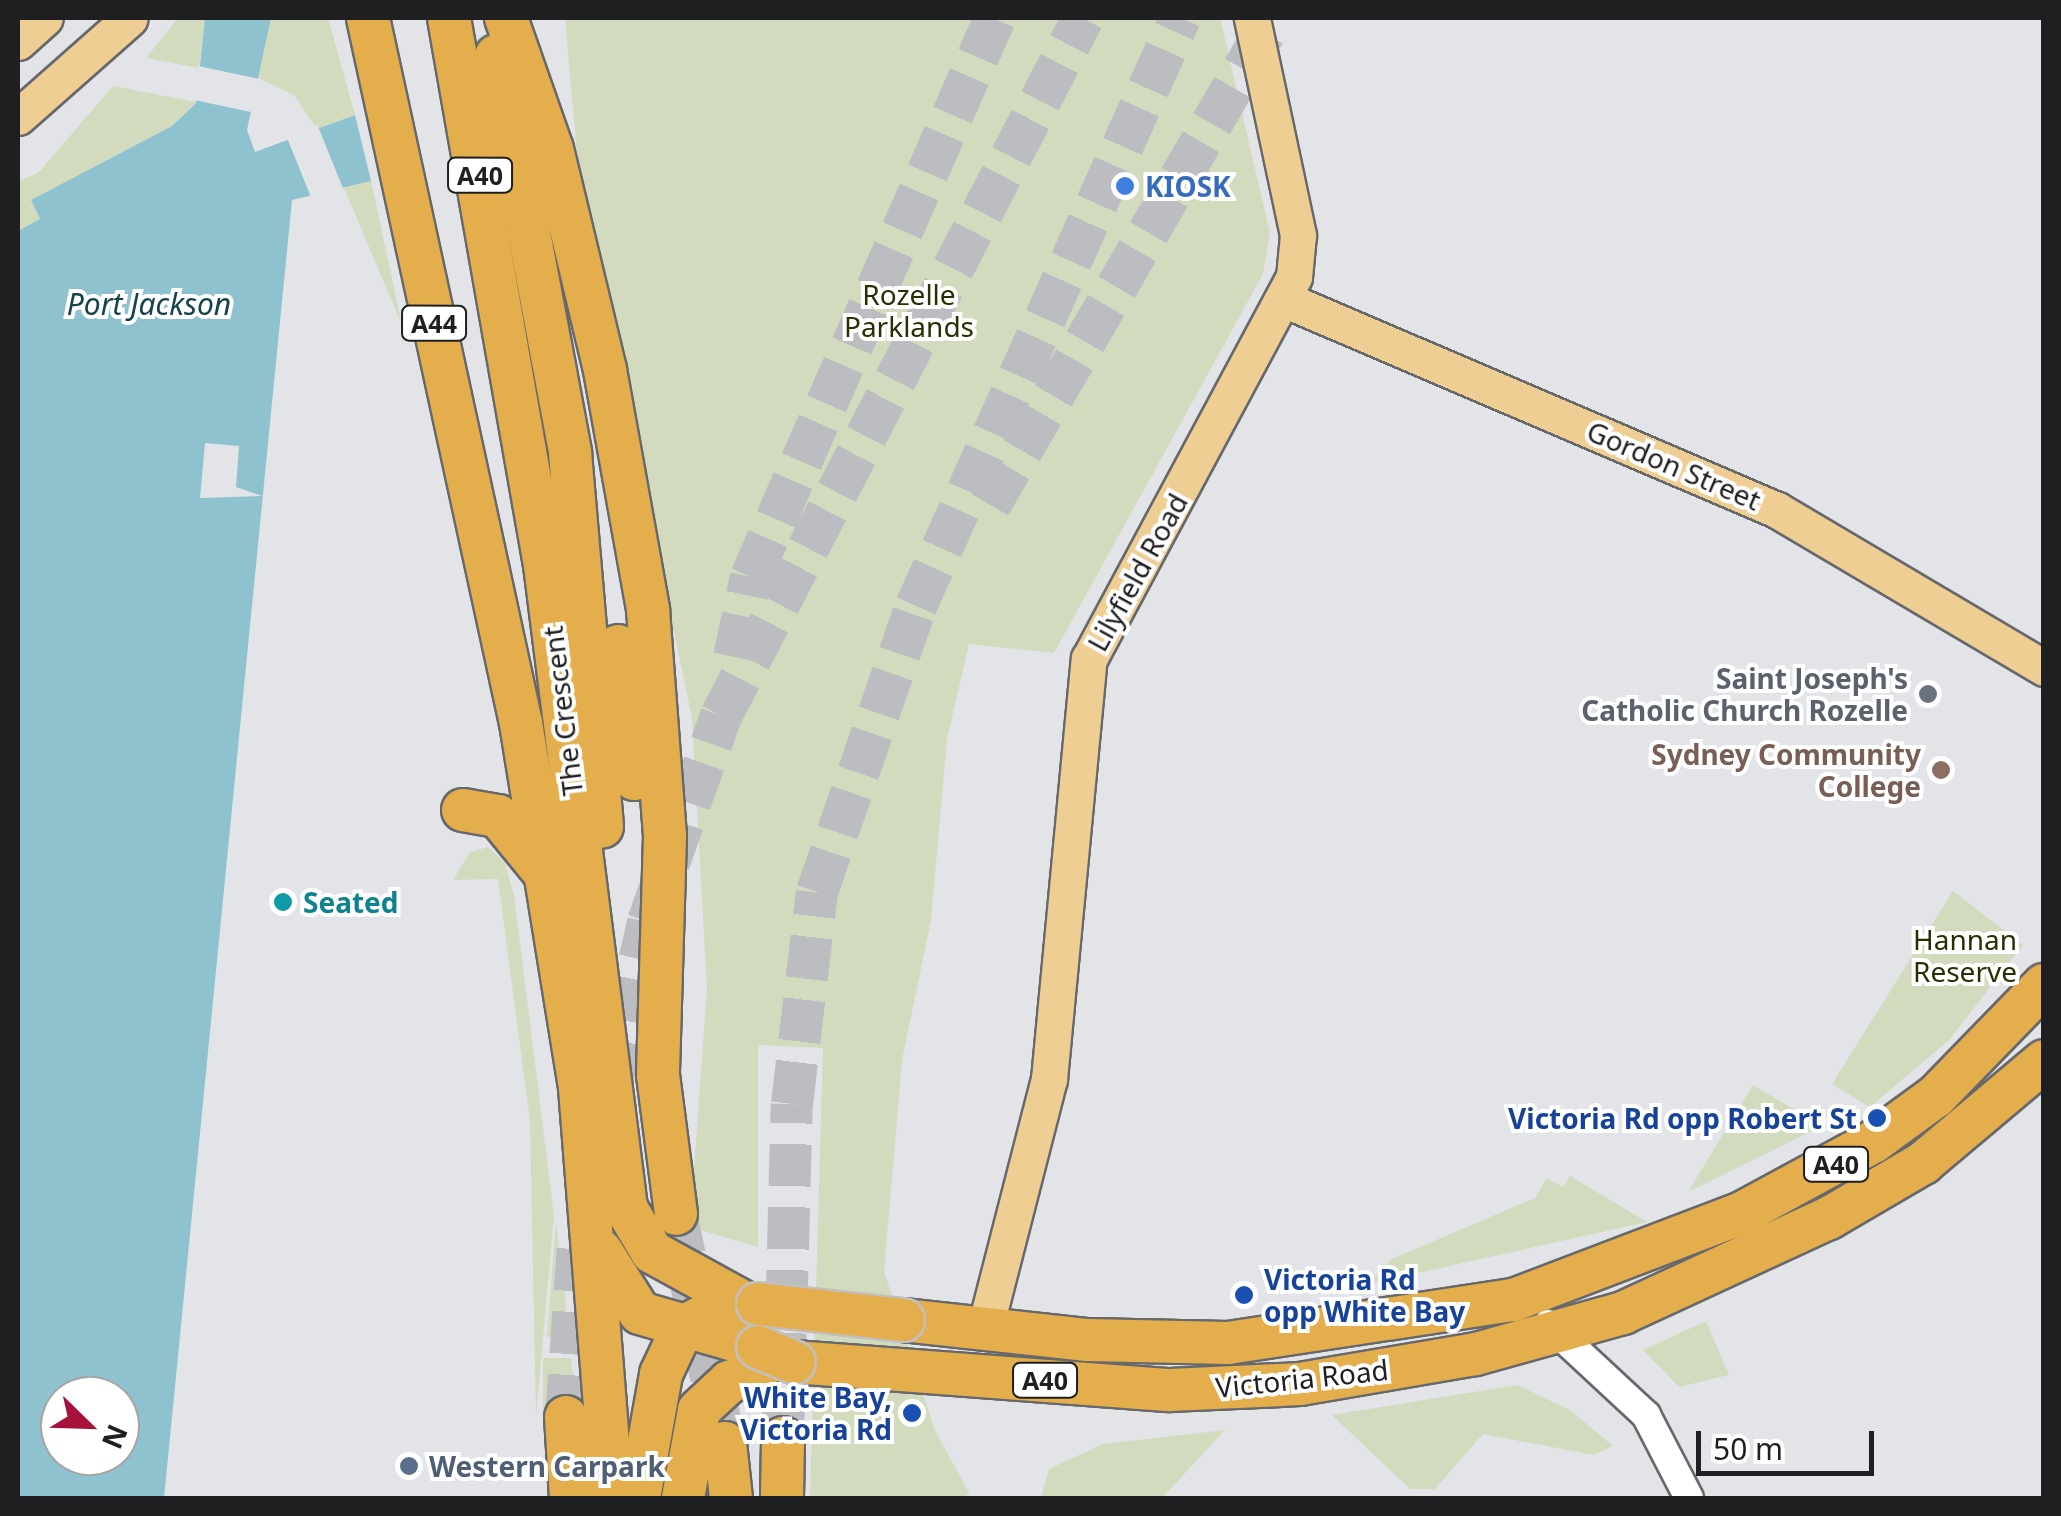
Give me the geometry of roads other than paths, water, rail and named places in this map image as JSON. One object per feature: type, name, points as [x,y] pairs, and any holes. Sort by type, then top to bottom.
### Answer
[{"type":"highway","name":"The Crescent","points":[[449,18],[516,376],[597,992],[635,1230],[665,1262],[752,1304]]},
{"type":"highway","points":[[483,18],[570,453],[595,687],[606,920],[597,992]]},
{"type":"highway","points":[[506,18],[552,148],[596,333],[648,610],[665,836],[654,963]]},
{"type":"highway","name":"The Crescent","points":[[366,19],[546,876],[588,1176]]},
{"type":"highway","points":[[570,453],[610,599],[631,735],[676,1214]]},
{"type":"highway","points":[[555,660],[595,687],[631,735]]},
{"type":"highway","points":[[463,810],[498,816],[546,876]]},
{"type":"highway","name":"Victoria Road","points":[[752,1304],[985,1328],[1228,1343],[1514,1300],[1645,1254],[1825,1171],[1936,1096],[2044,985]]},
{"type":"highway","name":"Victoria Road","points":[[588,1176],[602,1258],[623,1298],[684,1328],[770,1360],[1236,1388],[1561,1333],[1720,1273],[1874,1194],[2000,1104],[2044,1061]]},
{"type":"highway","points":[[588,1176],[612,1498]]},
{"type":"highway","points":[[639,1498],[650,1416],[684,1328],[752,1304]]},
{"type":"highway","points":[[683,1498],[700,1410],[729,1382],[770,1360]]},
{"type":"highway","points":[[566,1417],[571,1498]]},
{"type":"highway","points":[[782,1438],[782,1498]]},
{"type":"highway","points":[[724,1444],[731,1498]]},
{"type":"main road","points":[[18,42],[45,18]]},
{"type":"main road","points":[[18,117],[130,18]]},
{"type":"main road","name":"Lilyfield Road","points":[[985,1328],[1049,1079],[1089,659],[1286,300],[1298,236],[1252,18]]},
{"type":"main road","name":"Gordon Street","points":[[1286,300],[1777,510],[2044,668]]},
{"type":"street","points":[[1514,1300],[1561,1333],[1646,1415],[1689,1498]]},
{"type":"water","name":"Port Jackson","points":[[205,18],[271,18],[247,130],[255,152],[355,115],[371,181],[292,200],[164,1498],[18,1498],[18,231],[40,219],[31,200],[172,126],[196,103]]},
{"type":"tunnel","points":[[734,657],[751,577],[995,18]]},
{"type":"tunnel","points":[[612,1082],[648,922],[721,716],[1083,18]]},
{"type":"tunnel","points":[[783,1438],[792,1104],[817,892],[916,606],[1180,18]]},
{"type":"tunnel","points":[[990,505],[1273,18]]},
{"type":"tunnel","points":[[676,1214],[725,1443]]},
{"type":"tunnel","points":[[566,1417],[579,1230]]},
{"type":"place","name":"KIOSK","points":[[1125,186]]},
{"type":"place","name":"Saint Joseph's Catholic Church Rozelle","points":[[1928,694]]},
{"type":"place","name":"Sydney Community College","points":[[1941,770]]},
{"type":"place","name":"Seated","points":[[283,902]]},
{"type":"place","name":"Victoria Rd opp Robert St","points":[[1877,1118]]},
{"type":"place","name":"Victoria Rd opp White Bay","points":[[1244,1295]]},
{"type":"place","name":"White Bay, Victoria Rd","points":[[912,1413]]},
{"type":"place","name":"Western Carpark","points":[[409,1466]]},
{"type":"park label","name":"Rozelle Parklands","points":[[909,310]]},
{"type":"park label","name":"Hannan Reserve","points":[[1965,955]]}]
